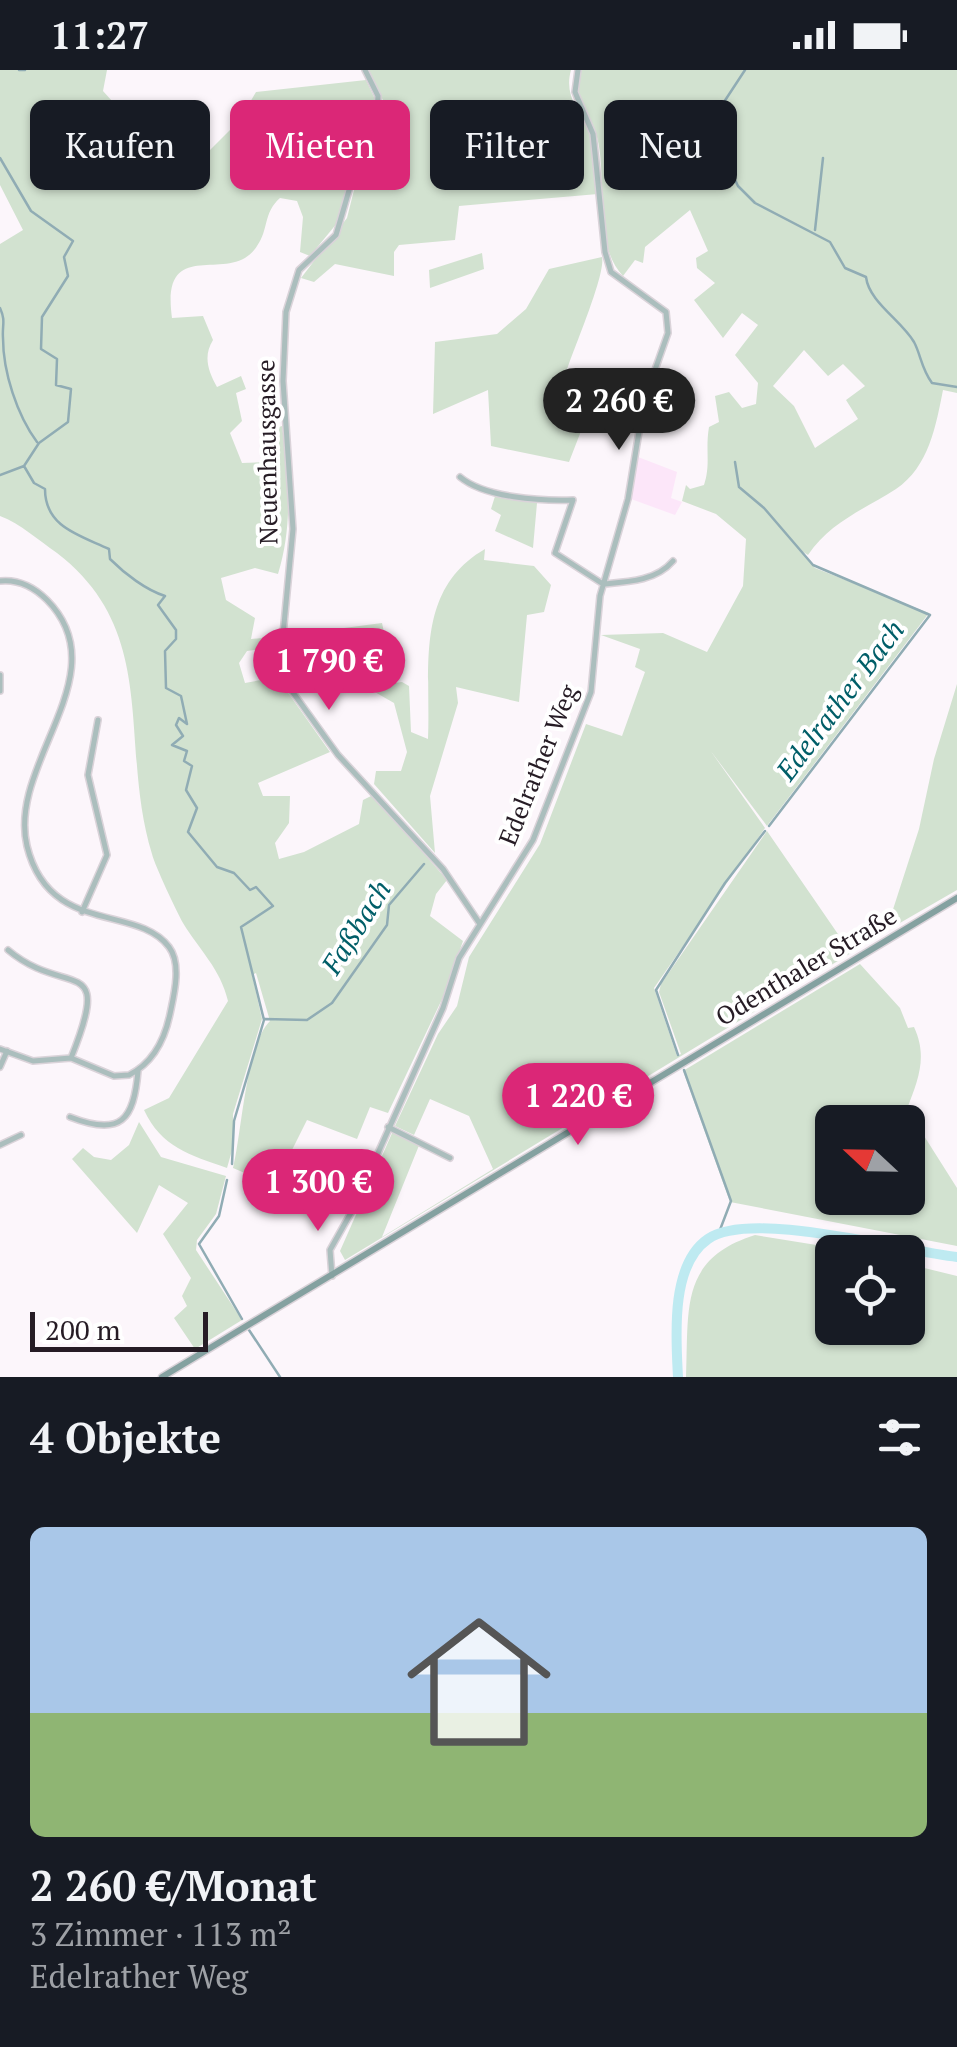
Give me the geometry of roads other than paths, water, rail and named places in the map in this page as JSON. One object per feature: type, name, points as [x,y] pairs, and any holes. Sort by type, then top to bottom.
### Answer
[{"type":"main road","name":"Odenthaler Straße","points":[[162,1377],[957,898]]},
{"type":"street","name":"Neuenhausgasse","points":[[366,70],[378,96],[376,135],[350,187],[336,235],[300,270],[286,312],[284,348],[293,530],[282,621],[284,675],[338,756],[442,869],[480,924]]},
{"type":"street","name":"Edelrather Weg","points":[[332,1276],[330,1250],[352,1212],[448,994],[459,958],[533,840],[591,692],[603,584],[628,499],[644,402],[668,334],[666,312],[612,272],[605,252],[594,134],[574,92],[578,70]]},
{"type":"street","points":[[460,476],[473,486],[524,499],[574,500],[555,552],[603,584],[637,581],[673,561]]},
{"type":"street","points":[[0,572],[2,581],[31,586],[50,604],[63,622],[72,652],[71,680],[44,747],[25,820],[28,848],[46,881],[82,912],[140,928],[169,946],[176,964],[169,1021],[157,1048],[138,1070],[114,1076],[71,1058],[32,1061],[3,1050],[0,1068]]},
{"type":"street","points":[[0,674],[0,691]]},
{"type":"street","points":[[82,912],[107,855],[88,776],[98,720]]},
{"type":"street","points":[[8,950],[76,982],[88,993],[91,1006],[71,1058]]},
{"type":"street","points":[[70,1118],[96,1128],[122,1122],[135,1107],[138,1070]]},
{"type":"street","points":[[388,1126],[450,1158]]},
{"type":"street","points":[[0,1146],[22,1136]]},
{"type":"waterway","points":[[19,70],[25,70]]},
{"type":"waterway","points":[[725,100],[745,70]]},
{"type":"waterway","points":[[0,158],[31,211],[73,241],[64,257],[68,276],[42,317],[41,349],[57,359],[56,385],[71,389],[68,422],[39,443],[24,466],[34,483],[45,489],[57,521],[109,549],[110,559],[122,570],[165,596],[158,605],[176,630],[176,639],[165,651],[166,688],[181,696],[187,724],[179,718],[176,725],[183,736],[172,745],[187,751],[184,761],[192,766],[186,790],[197,808],[188,832],[217,867],[234,873],[250,890],[256,887],[273,906],[241,927],[264,1020],[234,1121],[232,1164]]},
{"type":"waterway","points":[[815,230],[823,158]]},
{"type":"waterway","points":[[737,184],[755,203],[830,242],[845,268],[866,277],[873,295],[914,342],[932,383],[957,387]]},
{"type":"waterway","points":[[0,308],[8,379],[17,406],[37,442]]},
{"type":"waterway","name":"Edelrather Bach","points":[[735,462],[739,487],[764,508],[813,565],[930,615],[769,826]]},
{"type":"waterway","points":[[0,475],[24,466]]},
{"type":"waterway","name":"Edelrather Bach","points":[[678,1055],[656,990],[725,883],[765,831]]},
{"type":"waterway","name":"Faßbach","points":[[265,1019],[307,1020],[332,1003],[387,925],[389,905],[424,864]]},
{"type":"waterway","name":"Edelrather Bach","points":[[684,1070],[731,1201],[718,1235]]},
{"type":"waterway","points":[[227,1180],[219,1216],[199,1244],[242,1319]]},
{"type":"waterway","points":[[678,1377],[681,1284],[687,1266],[708,1239],[729,1231],[791,1230],[957,1257]]},
{"type":"waterway","points":[[249,1330],[280,1377]]}]
